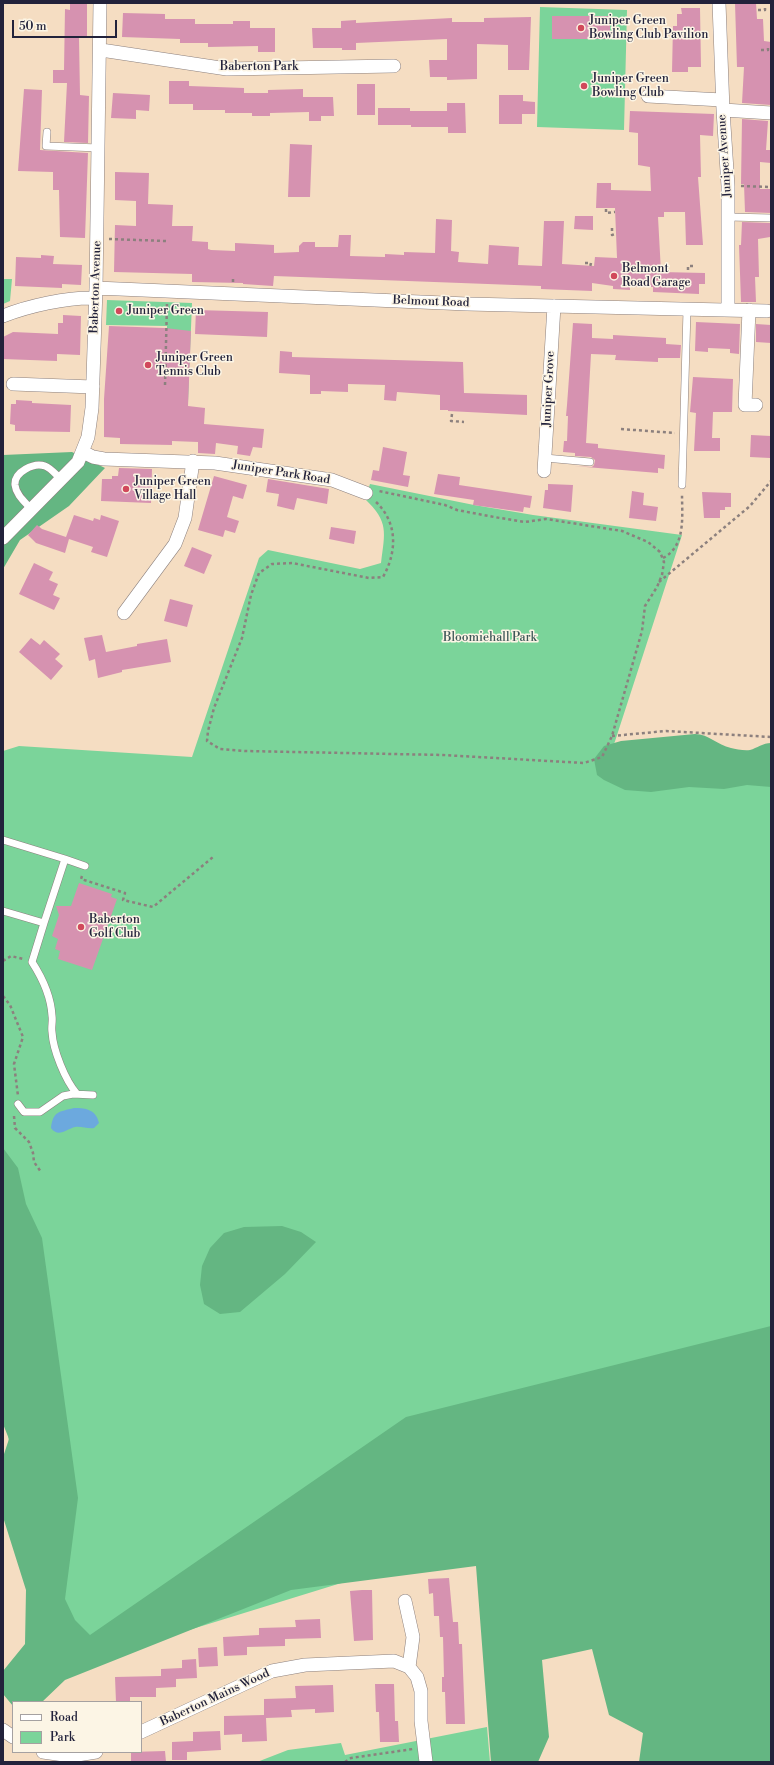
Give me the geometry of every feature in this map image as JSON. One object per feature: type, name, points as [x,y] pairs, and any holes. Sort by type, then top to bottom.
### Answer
[{"type":"street","name":"Baberton Avenue","points":[[3,538],[30,508],[62,480],[78,462],[88,438],[93,387],[96,293],[101,50],[100,3]]},
{"type":"street","name":"Juniper Avenue","points":[[719,3],[722,105],[728,186],[728,309]]},
{"type":"street","name":"Baberton Park","points":[[101,50],[227,69],[394,66]]},
{"type":"street","points":[[648,96],[722,105],[771,113]]},
{"type":"street","name":"Belmont Road","points":[[3,316],[96,293],[767,311]]},
{"type":"street","name":"Juniper Grove","points":[[544,471],[554,306]]},
{"type":"street","points":[[748,310],[745,405],[756,405]]},
{"type":"street","points":[[13,384],[93,387]]},
{"type":"street","name":"Juniper Park Road","points":[[83,452],[104,459],[193,462],[332,480],[369,495]]},
{"type":"street","points":[[124,613],[174,544],[185,518],[193,462]]},
{"type":"street","points":[[405,1601],[413,1637],[409,1667],[417,1676],[421,1691],[423,1747],[426,1762]]},
{"type":"street","name":"Baberton Mains Wood","points":[[142,1732],[272,1671],[305,1665],[394,1660],[409,1667]]},
{"type":"street","points":[[3,1730],[12,1736]]},
{"type":"street","points":[[50,1753],[71,1756],[90,1753]]},
{"type":"lane","points":[[46,132],[46,146],[99,148]]},
{"type":"lane","points":[[728,216],[771,218]]},
{"type":"lane","points":[[682,485],[687,310]]},
{"type":"lane","points":[[545,458],[590,462]]},
{"type":"lane","points":[[30,508],[17,493],[15,483],[18,476],[30,466],[38,464],[46,466],[62,480]]},
{"type":"lane","points":[[3,840],[85,866]]},
{"type":"lane","points":[[65,860],[32,962],[48,992],[53,1018],[53,1042],[69,1085],[77,1094]]},
{"type":"lane","points":[[3,911],[44,923]]},
{"type":"lane","points":[[18,1104],[24,1112],[40,1112],[63,1096],[69,1085]]},
{"type":"lane","points":[[63,1096],[77,1094],[93,1095]]},
{"type":"path","points":[[758,10],[765,10],[765,5]]},
{"type":"path","points":[[761,50],[768,50],[768,45]]},
{"type":"path","points":[[728,186],[771,187]]},
{"type":"path","points":[[606,209],[606,213],[615,212]]},
{"type":"path","points":[[612,228],[612,235],[615,234]]},
{"type":"path","points":[[97,238],[166,241]]},
{"type":"path","points":[[586,263],[591,263],[590,266]]},
{"type":"path","points":[[688,270],[688,266],[694,266]]},
{"type":"path","points":[[165,384],[167,307]]},
{"type":"path","points":[[452,414],[452,421],[464,422]]},
{"type":"path","points":[[621,429],[684,434]]},
{"type":"path","points":[[659,582],[702,544],[750,506],[771,481]]},
{"type":"path","points":[[663,558],[670,554],[678,542],[682,531],[682,485]]},
{"type":"path","points":[[379,491],[391,492],[445,505],[457,510],[494,517],[525,522],[546,519],[622,531],[648,542],[660,552],[663,558],[664,562],[659,582],[645,606],[642,630],[612,736],[602,757],[584,763],[443,755],[245,751],[220,749],[207,741],[214,708],[242,638],[251,595],[259,573],[272,564],[292,563],[369,578],[383,577],[390,563],[394,542],[390,522],[378,504],[369,495],[379,491]]},
{"type":"path","points":[[612,736],[666,730],[771,737]]},
{"type":"path","points":[[85,866],[81,879],[125,893],[123,900],[153,907],[213,857]]},
{"type":"path","points":[[3,961],[11,956],[32,962]]},
{"type":"path","points":[[3,996],[10,1005],[23,1037],[14,1064],[18,1104],[14,1114],[15,1128],[29,1142],[33,1153],[34,1162],[41,1172]]},
{"type":"path","points":[[345,1762],[351,1758],[423,1747]]},
{"type":"green space","points":[[540,7],[627,10],[624,130],[537,127]]},
{"type":"green space","points":[[3,279],[12,279],[10,301],[3,304]]},
{"type":"green space","points":[[107,300],[192,303],[188,402],[166,401],[167,326],[106,325]]},
{"type":"green space","points":[[72,452],[105,468],[69,506],[20,540],[3,569],[3,455]]},
{"type":"green space","name":"Bloomiehall Park","points":[[370,484],[533,515],[682,535],[605,772],[771,751],[771,1762],[619,1612],[502,1550],[419,1559],[40,1676],[3,1397],[3,751],[19,746],[192,757],[259,558],[268,550],[360,569],[381,563],[384,543],[384,528],[378,514],[365,499]]},
{"type":"green space","points":[[695,734],[705,736],[726,747],[743,750],[750,750],[771,743],[771,787],[747,785],[724,789],[689,787],[651,792],[625,790],[597,775],[594,759],[604,746],[621,741]]},
{"type":"green space","points":[[3,1148],[18,1168],[26,1204],[42,1238],[78,1498],[65,1599],[75,1620],[90,1635],[406,1417],[771,1326],[771,1762],[639,1762],[643,1733],[609,1715],[592,1649],[542,1660],[549,1737],[538,1762],[491,1762],[476,1566],[291,1590],[65,1680],[43,1701],[12,1701],[12,1705],[3,1694],[3,1671],[25,1644],[26,1590],[3,1517],[3,1457],[9,1439],[3,1424]]},
{"type":"green space","points":[[282,1226],[301,1232],[316,1242],[285,1274],[240,1312],[220,1314],[204,1304],[200,1285],[202,1266],[210,1248],[224,1233],[244,1227]]},
{"type":"green space","points":[[487,1727],[490,1762],[257,1762],[288,1750],[341,1743],[345,1755]]},
{"type":"water","points":[[74,1108],[87,1109],[96,1115],[99,1123],[94,1128],[75,1127],[60,1133],[51,1128],[55,1115]]},
{"type":"building","points":[[70,3],[87,3],[87,38],[79,38],[80,95],[89,96],[88,143],[64,142],[67,83],[53,83],[53,70],[64,70],[65,9],[70,10]]},
{"type":"building","points":[[735,3],[756,3],[757,19],[763,19],[764,41],[771,42],[771,105],[742,103],[744,67],[737,67]]},
{"type":"building","points":[[681,8],[700,8],[701,67],[688,67],[688,72],[672,72],[673,26],[677,26],[677,14],[682,14]]},
{"type":"building","points":[[123,13],[165,14],[165,19],[195,19],[195,24],[233,24],[233,21],[250,21],[250,28],[275,28],[275,52],[258,52],[258,46],[208,47],[208,43],[180,43],[180,39],[122,37]]},
{"type":"building","name":"Juniper Green Bowling Club Pavilion","points":[[552,16],[610,16],[610,39],[552,39]]},
{"type":"building","points":[[531,17],[529,70],[508,70],[508,45],[477,44],[477,79],[447,80],[447,77],[430,77],[429,60],[447,60],[447,39],[356,43],[356,50],[342,50],[342,48],[313,48],[312,28],[341,28],[341,21],[356,20],[356,23],[452,18],[452,22],[484,22],[484,18]]},
{"type":"building","points":[[169,81],[189,81],[189,86],[244,88],[244,93],[268,93],[268,90],[303,89],[303,97],[333,97],[334,116],[321,116],[321,121],[309,121],[309,112],[270,113],[270,116],[252,116],[252,113],[225,113],[225,110],[193,110],[193,104],[169,104]]},
{"type":"building","points":[[357,84],[375,84],[375,115],[357,115]]},
{"type":"building","points":[[24,89],[42,90],[40,150],[88,153],[85,238],[60,237],[59,190],[53,190],[53,172],[18,171]]},
{"type":"building","points":[[113,93],[150,95],[149,111],[136,110],[136,119],[111,118]]},
{"type":"building","points":[[499,95],[523,95],[523,101],[535,102],[535,114],[522,114],[522,124],[499,124]]},
{"type":"building","points":[[447,103],[465,103],[466,133],[448,133],[448,127],[378,125],[378,108],[410,108],[410,111],[447,111]]},
{"type":"building","points":[[630,111],[714,114],[713,136],[700,135],[701,177],[698,177],[703,245],[686,245],[685,212],[664,212],[664,217],[658,217],[661,272],[705,273],[705,284],[699,284],[699,294],[653,292],[653,287],[630,287],[630,290],[613,289],[613,286],[592,283],[592,291],[541,289],[541,286],[274,276],[273,286],[243,283],[192,282],[192,274],[114,272],[115,225],[136,226],[136,201],[115,200],[115,172],[149,173],[148,204],[173,205],[172,226],[193,226],[192,241],[208,242],[208,249],[211,250],[235,251],[235,243],[274,245],[274,253],[299,252],[299,246],[303,242],[315,242],[315,247],[338,247],[339,235],[351,235],[350,256],[385,257],[385,254],[404,255],[404,252],[435,253],[436,219],[452,220],[451,251],[459,252],[458,262],[488,264],[489,245],[519,247],[518,265],[542,266],[544,221],[564,221],[562,264],[594,266],[595,257],[617,258],[615,208],[596,208],[597,183],[611,183],[611,190],[651,191],[650,167],[638,165],[638,133],[629,132]]},
{"type":"building","points":[[742,119],[768,121],[766,150],[771,150],[771,163],[760,162],[760,189],[771,189],[771,213],[745,212],[744,184],[741,184]]},
{"type":"building","points":[[290,144],[312,145],[310,197],[288,197]]},
{"type":"building","points":[[575,216],[593,216],[593,230],[574,229]]},
{"type":"building","points":[[742,222],[770,223],[770,237],[758,239],[759,277],[755,277],[756,302],[741,302],[739,245],[741,245]]},
{"type":"building","points":[[41,255],[54,256],[53,264],[82,265],[81,285],[62,284],[62,288],[15,286],[16,257],[41,258]]},
{"type":"building","points":[[196,310],[268,312],[267,337],[195,334]]},
{"type":"building","points":[[63,315],[81,316],[80,355],[57,354],[57,361],[3,359],[3,337],[13,332],[58,334],[58,323],[63,323]]},
{"type":"building","points":[[696,322],[740,324],[739,354],[730,353],[730,349],[708,348],[708,352],[695,351]]},
{"type":"building","points":[[573,323],[592,324],[592,338],[613,339],[613,335],[666,338],[666,344],[681,345],[680,358],[658,358],[658,362],[615,360],[616,355],[591,354],[586,443],[598,444],[598,448],[665,455],[664,469],[658,468],[658,473],[574,466],[592,467],[595,460],[591,457],[575,456],[575,453],[563,452],[564,441],[567,441],[568,416],[566,416]]},
{"type":"building","points":[[756,324],[771,325],[771,343],[756,342]]},
{"type":"building","points":[[109,326],[165,328],[191,331],[188,406],[205,408],[204,424],[264,429],[262,448],[253,447],[250,456],[237,454],[238,446],[216,443],[215,454],[198,453],[198,442],[172,441],[172,445],[120,444],[120,438],[104,437],[104,399]]},
{"type":"building","points":[[280,351],[292,352],[292,357],[463,362],[464,393],[527,395],[527,415],[440,410],[440,395],[397,392],[396,401],[384,400],[385,385],[348,384],[348,392],[321,391],[321,394],[310,394],[310,375],[279,373]]},
{"type":"building","points":[[693,377],[733,379],[732,412],[713,412],[712,438],[720,438],[720,451],[694,451],[696,413],[690,412]]},
{"type":"building","points":[[16,400],[32,401],[32,403],[71,405],[70,432],[15,431],[15,425],[10,424],[11,404],[16,404]]},
{"type":"building","points":[[751,435],[771,436],[770,458],[750,457]]},
{"type":"building","points":[[383,447],[407,452],[403,475],[410,476],[408,487],[371,480],[373,470],[379,471]]},
{"type":"building","name":"Juniper Green Village Hall","points":[[119,468],[152,469],[151,503],[101,501],[102,479],[112,479],[112,476],[118,476]]},
{"type":"building","points":[[438,474],[460,477],[459,485],[532,496],[530,508],[524,507],[523,512],[473,505],[474,500],[434,494]]},
{"type":"building","points":[[214,476],[247,485],[243,499],[233,496],[227,517],[239,521],[235,533],[225,530],[223,537],[198,530]]},
{"type":"building","points":[[268,479],[329,489],[327,504],[297,498],[294,510],[277,506],[279,494],[266,492]]},
{"type":"building","points":[[548,484],[573,485],[571,512],[543,508],[545,490],[548,490]]},
{"type":"building","points":[[632,491],[644,493],[643,505],[658,507],[656,521],[629,518]]},
{"type":"building","points":[[702,492],[731,493],[731,507],[725,507],[725,510],[720,510],[720,518],[704,518]]},
{"type":"building","points":[[74,515],[93,521],[94,518],[100,520],[101,515],[119,521],[107,557],[91,552],[93,547],[69,539],[65,553],[36,543],[28,535],[37,525],[42,529],[66,537]]},
{"type":"building","points":[[331,527],[356,531],[354,544],[329,539]]},
{"type":"building","points":[[192,547],[212,555],[204,574],[184,566]]},
{"type":"building","points":[[34,563],[53,572],[49,580],[58,584],[53,595],[60,598],[54,610],[19,594]]},
{"type":"building","points":[[170,599],[193,605],[187,627],[164,621]]},
{"type":"building","points":[[102,635],[106,652],[137,646],[137,644],[167,639],[171,662],[122,670],[122,672],[98,678],[95,659],[89,661],[84,638]]},
{"type":"building","points":[[31,638],[40,645],[44,640],[60,654],[55,659],[63,666],[51,680],[19,652]]},
{"type":"building","name":"Baberton Golf Club","points":[[79,883],[112,894],[111,897],[117,899],[92,970],[58,959],[60,951],[55,949],[58,939],[52,936],[59,915],[56,906],[71,906]]},
{"type":"building","points":[[449,1578],[453,1622],[458,1622],[459,1644],[462,1644],[465,1724],[446,1724],[445,1692],[442,1692],[442,1677],[444,1677],[443,1637],[440,1637],[439,1616],[434,1616],[433,1593],[429,1594],[428,1579]]},
{"type":"building","points":[[372,1590],[373,1640],[354,1641],[350,1591]]},
{"type":"building","points":[[320,1619],[321,1638],[285,1639],[285,1646],[247,1647],[247,1655],[224,1656],[223,1637],[259,1635],[259,1628],[296,1627],[295,1620]]},
{"type":"building","points":[[217,1647],[218,1666],[199,1667],[198,1648]]},
{"type":"building","points":[[196,1659],[197,1678],[176,1679],[176,1687],[156,1688],[156,1697],[130,1697],[130,1701],[116,1701],[115,1677],[161,1676],[161,1669],[182,1668],[182,1660]]},
{"type":"building","points":[[375,1684],[394,1684],[395,1721],[398,1721],[399,1742],[380,1742],[379,1712],[376,1712]]},
{"type":"building","points":[[333,1685],[334,1712],[315,1713],[315,1709],[291,1710],[292,1717],[266,1718],[267,1741],[242,1742],[242,1734],[224,1735],[224,1716],[264,1715],[264,1699],[296,1698],[295,1686]]},
{"type":"building","points":[[220,1731],[221,1750],[187,1752],[187,1760],[172,1760],[172,1742],[193,1741],[193,1732]]},
{"type":"building","points":[[165,1751],[166,1762],[131,1762],[131,1753],[142,1753],[142,1752]]},
{"type":"place","name":"Juniper Green Bowling Club Pavilion","points":[[581,28]]},
{"type":"place","name":"Juniper Green Bowling Club","points":[[584,86]]},
{"type":"place","name":"Belmont Road Garage","points":[[614,276]]},
{"type":"place","name":"Juniper Green","points":[[119,311]]},
{"type":"place","name":"Juniper Green Tennis Club","points":[[148,365]]},
{"type":"place","name":"Juniper Green Village Hall","points":[[126,489]]},
{"type":"place","name":"Baberton Golf Club","points":[[81,927]]}]
